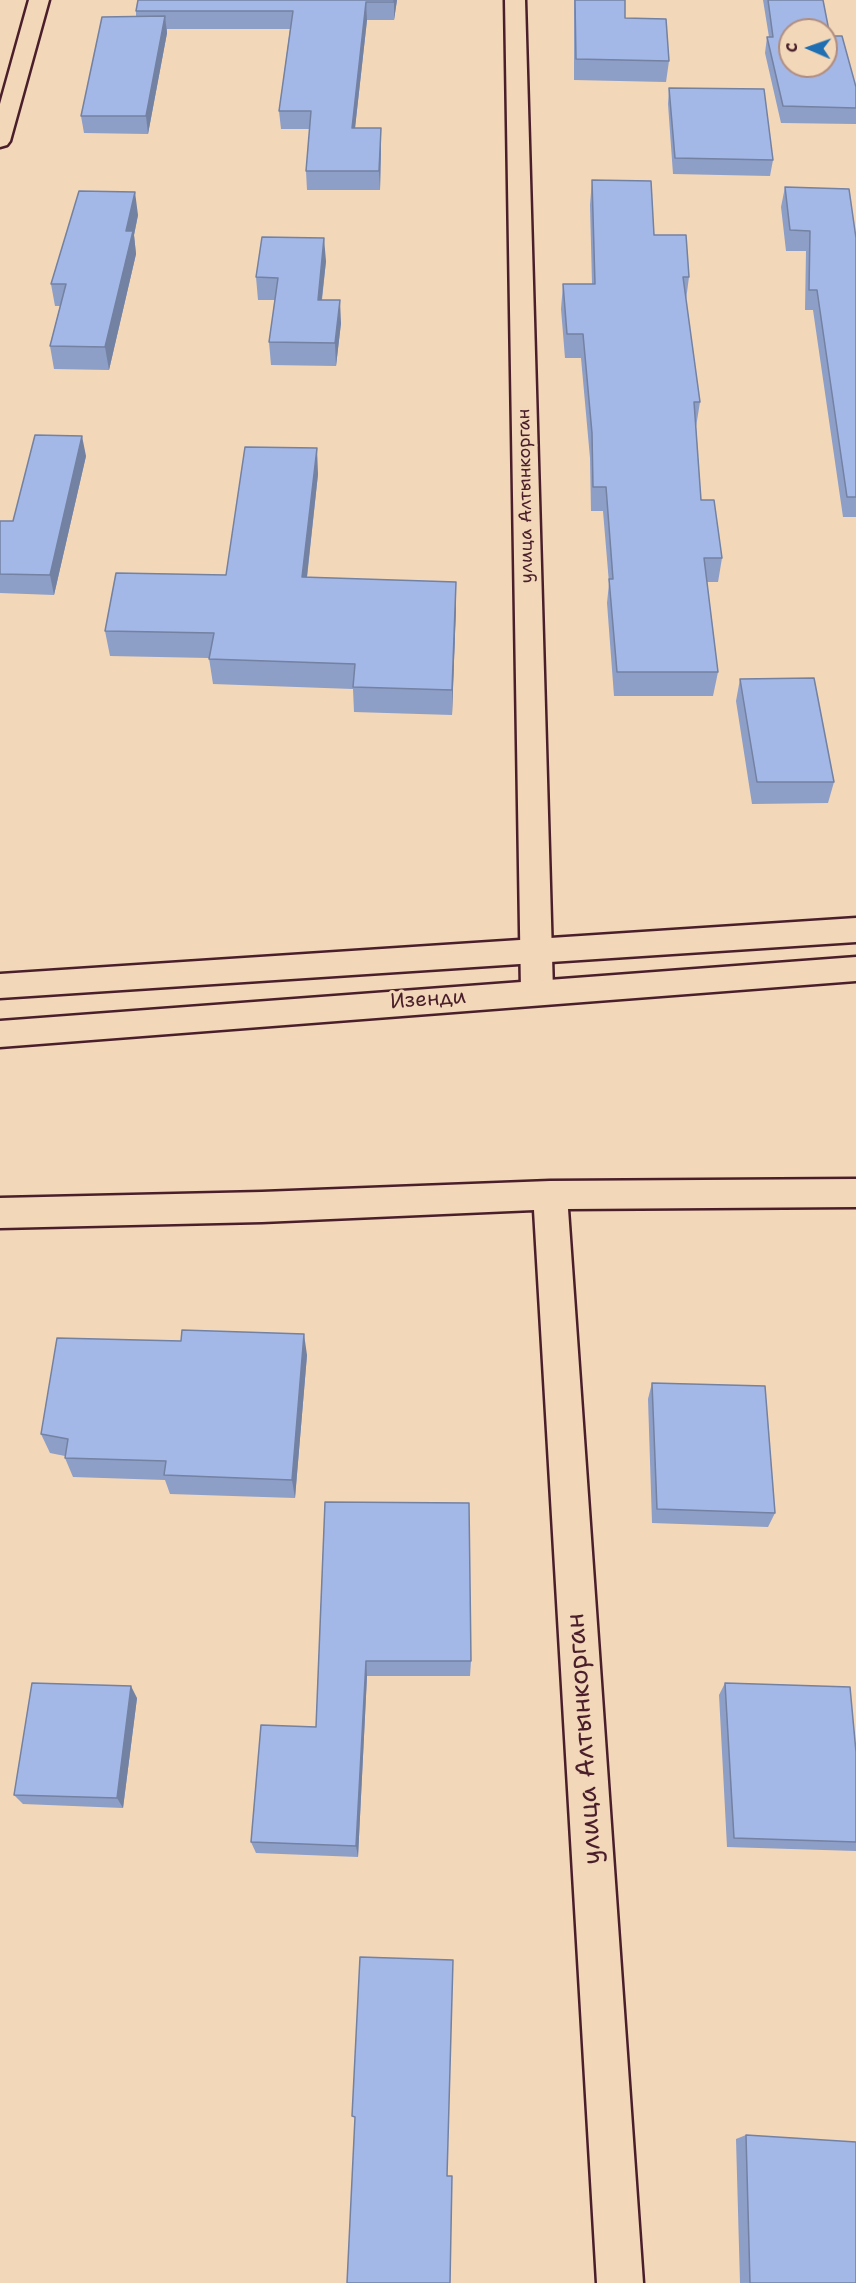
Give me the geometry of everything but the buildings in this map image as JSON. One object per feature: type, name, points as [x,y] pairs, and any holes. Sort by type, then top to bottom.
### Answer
[{"type":"street","points":[[0,141],[39,0]]},
{"type":"street","name":"улица Алтынкорган","points":[[515,0],[537,992]]},
{"type":"street","name":"Изенди","points":[[0,986],[856,930]]},
{"type":"street","name":"Изенди","points":[[0,1034],[856,969]]},
{"type":"street","points":[[0,1213],[262,1207],[550,1195],[856,1193]]},
{"type":"street","name":"улица Алтынкорган","points":[[550,1195],[620,2283]]}]
